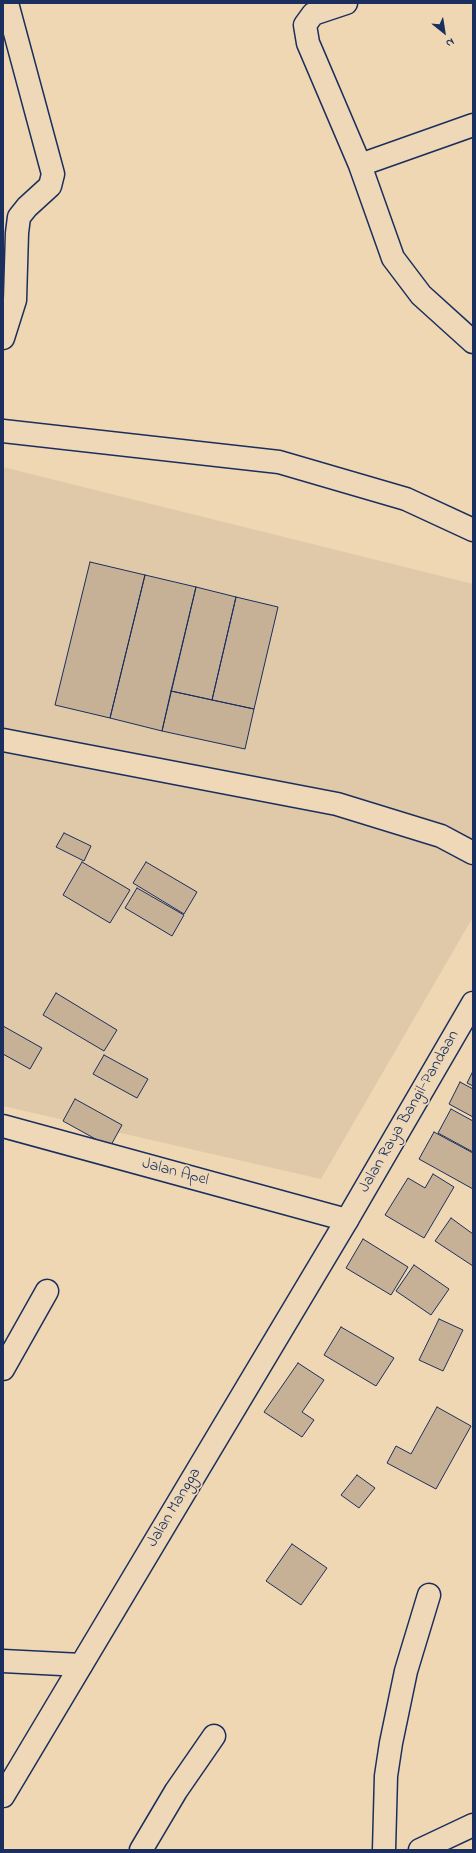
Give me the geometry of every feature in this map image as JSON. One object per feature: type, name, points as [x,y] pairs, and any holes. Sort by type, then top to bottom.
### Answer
[{"type":"street","points":[[3,338],[15,300],[17,233],[19,217],[27,207],[50,186],[53,174],[7,3]]},
{"type":"street","points":[[346,3],[313,14],[305,25],[308,44],[360,165],[393,258],[421,295],[473,342]]},
{"type":"street","points":[[360,165],[473,125]]},
{"type":"street","points":[[3,431],[279,462],[406,499],[473,530]]},
{"type":"street","points":[[3,740],[337,804],[441,836],[473,853]]},
{"type":"street","name":"Jalan Raya Bangil-Pandaan","points":[[348,1220],[472,1007]]},
{"type":"street","name":"Jalan Apel","points":[[3,1126],[348,1220]]},
{"type":"street","name":"Jalan Mangga","points":[[3,1796],[348,1220]]},
{"type":"street","points":[[3,1369],[47,1291]]},
{"type":"street","points":[[384,1850],[386,1776],[394,1728],[406,1671],[429,1595]]},
{"type":"street","points":[[3,1662],[81,1665]]},
{"type":"street","points":[[142,1850],[176,1791],[214,1736]]},
{"type":"street","points":[[420,1850],[473,1825]]},
{"type":"shaded area","points":[[3,467],[473,584],[473,917],[321,1179],[3,1106]]},
{"type":"building","points":[[90,562],[145,575],[110,718],[55,705]]},
{"type":"building","points":[[145,575],[196,587],[162,731],[110,718]]},
{"type":"building","points":[[196,587],[236,597],[212,700],[171,691]]},
{"type":"building","points":[[236,597],[278,607],[254,709],[212,700]]},
{"type":"building","points":[[171,691],[254,709],[245,749],[162,731]]},
{"type":"building","points":[[64,833],[91,846],[84,861],[56,847]]},
{"type":"building","points":[[82,862],[130,890],[110,923],[63,895]]},
{"type":"building","points":[[146,862],[197,892],[184,914],[133,883]]},
{"type":"building","points":[[137,888],[184,915],[172,936],[125,908]]},
{"type":"building","points":[[56,993],[117,1030],[104,1051],[43,1015]]},
{"type":"building","points":[[3,1026],[42,1048],[30,1069],[3,1054]]},
{"type":"building","points":[[104,1055],[148,1079],[137,1098],[93,1074]]},
{"type":"building","points":[[473,1071],[473,1086],[467,1083]]},
{"type":"building","points":[[460,1082],[473,1089],[473,1117],[449,1104]]},
{"type":"building","points":[[75,1099],[122,1125],[110,1147],[63,1121]]},
{"type":"building","points":[[451,1109],[473,1121],[473,1152],[438,1133]]},
{"type":"building","points":[[434,1132],[473,1153],[473,1189],[419,1159]]},
{"type":"building","points":[[433,1174],[454,1187],[424,1238],[385,1215],[408,1178],[425,1188]]},
{"type":"building","points":[[451,1218],[473,1234],[473,1266],[435,1241]]},
{"type":"building","points":[[363,1239],[408,1267],[391,1295],[346,1268]]},
{"type":"building","points":[[414,1265],[449,1289],[431,1315],[396,1291]]},
{"type":"building","points":[[439,1319],[463,1330],[443,1371],[419,1360]]},
{"type":"building","points":[[341,1327],[394,1358],[376,1386],[324,1355]]},
{"type":"building","points":[[298,1363],[324,1380],[302,1412],[314,1420],[302,1437],[264,1412]]},
{"type":"building","points":[[437,1407],[471,1426],[436,1489],[387,1463],[396,1446],[411,1454]]},
{"type":"building","points":[[357,1475],[375,1488],[359,1508],[341,1495]]},
{"type":"building","points":[[292,1544],[327,1568],[301,1605],[266,1581]]}]
